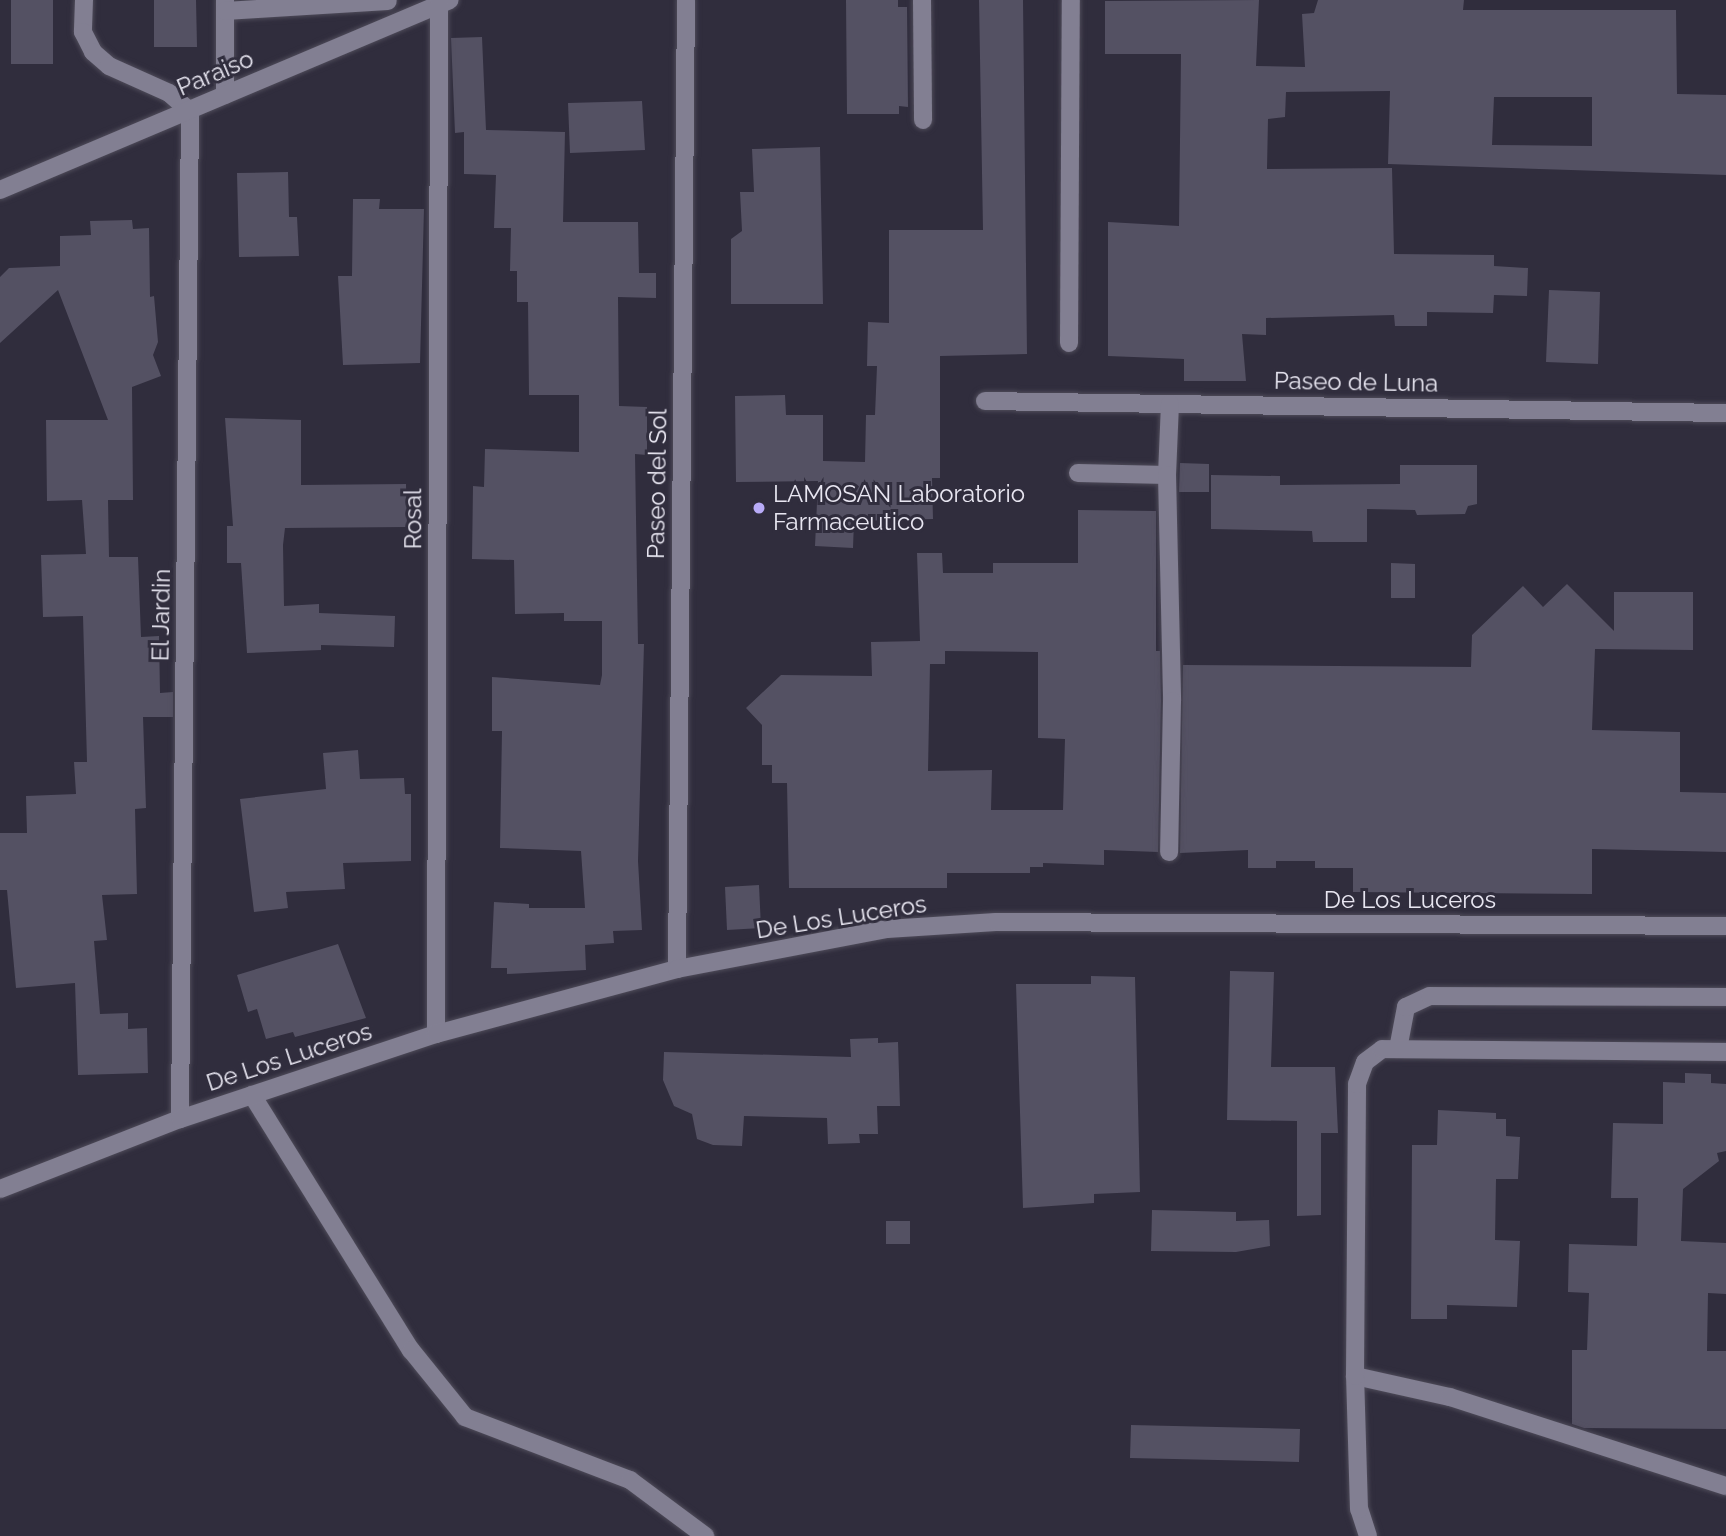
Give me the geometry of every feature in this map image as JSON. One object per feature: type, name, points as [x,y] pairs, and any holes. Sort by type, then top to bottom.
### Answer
[{"type":"street","points":[[85,0],[83,32],[93,52],[109,66],[169,93],[190,111]]},
{"type":"street","name":"Paseo del Sol","points":[[677,969],[686,0]]},
{"type":"street","points":[[922,0],[923,120]]},
{"type":"street","points":[[1069,343],[1070,0]]},
{"type":"street","points":[[225,95],[225,5],[388,1]]},
{"type":"street","name":"Paraiso","points":[[0,190],[444,2]]},
{"type":"street","name":"Rosal","points":[[436,1034],[444,2]]},
{"type":"street","name":"El Jardin","points":[[180,1119],[190,111]]},
{"type":"street","name":"Paseo de Luna","points":[[985,401],[1726,413]]},
{"type":"street","points":[[1169,852],[1172,701],[1167,475],[1170,404]]},
{"type":"street","points":[[1078,473],[1167,475]]},
{"type":"street","name":"De Los Luceros","points":[[0,1189],[180,1119],[436,1034],[677,969],[887,929],[996,922],[1726,926]]},
{"type":"street","points":[[1398,1049],[1406,1007],[1430,996],[1726,997]]},
{"type":"street","points":[[1368,1536],[1359,1509],[1355,1376],[1357,1084],[1365,1062],[1382,1049],[1726,1052]]},
{"type":"street","points":[[251,1095],[411,1350],[465,1417],[630,1480],[705,1536]]},
{"type":"street","points":[[1355,1376],[1450,1397],[1726,1486]]},
{"type":"building","points":[[11,0],[53,0],[53,64],[11,64]]},
{"type":"building","points":[[154,0],[196,0],[197,47],[154,47]]},
{"type":"building","points":[[846,0],[898,0],[898,7],[907,7],[908,107],[899,106],[899,114],[847,114]]},
{"type":"building","points":[[979,0],[1023,0],[1027,354],[940,356],[940,478],[932,478],[933,519],[854,521],[853,548],[815,546],[818,481],[736,482],[735,396],[785,395],[786,415],[823,415],[823,461],[865,462],[866,415],[875,415],[877,366],[867,366],[868,322],[889,323],[889,230],[983,230]]},
{"type":"building","points":[[1259,0],[1256,66],[1305,67],[1302,14],[1314,13],[1318,0],[1464,0],[1463,10],[1676,10],[1677,94],[1726,95],[1726,175],[1388,164],[1390,91],[1286,92],[1285,117],[1268,119],[1267,169],[1392,168],[1394,254],[1494,255],[1494,266],[1528,268],[1527,296],[1494,295],[1493,313],[1427,312],[1427,326],[1395,326],[1394,315],[1266,318],[1266,335],[1242,334],[1246,381],[1184,381],[1184,359],[1108,356],[1108,222],[1179,226],[1181,54],[1105,54],[1105,1]],"holes":[[[1494,97],[1592,97],[1592,146],[1492,145]]]},
{"type":"building","points":[[482,37],[486,130],[565,132],[563,222],[638,222],[639,273],[656,273],[656,298],[618,297],[619,406],[647,407],[647,455],[635,454],[638,644],[644,644],[638,861],[642,930],[613,931],[614,943],[585,945],[586,970],[507,974],[507,968],[491,968],[494,902],[529,904],[529,908],[585,908],[581,851],[500,848],[502,731],[492,731],[492,677],[600,685],[602,621],[564,621],[564,613],[515,614],[514,560],[472,559],[473,486],[484,487],[485,449],[579,452],[579,395],[529,395],[528,302],[517,302],[517,271],[510,271],[511,228],[494,228],[496,175],[464,174],[464,132],[455,133],[451,38]]},
{"type":"building","points":[[642,101],[645,150],[570,153],[568,103]]},
{"type":"building","points":[[820,147],[823,304],[731,304],[731,239],[742,231],[740,192],[754,192],[752,149]]},
{"type":"building","points":[[288,172],[289,217],[297,217],[299,256],[239,257],[237,173]]},
{"type":"building","points":[[353,199],[380,199],[379,209],[424,209],[420,363],[343,365],[338,276],[352,276]]},
{"type":"building","points":[[132,220],[133,229],[149,228],[150,297],[154,296],[158,342],[153,355],[161,376],[132,387],[133,500],[108,500],[109,557],[138,557],[141,637],[159,636],[160,693],[173,692],[173,717],[143,717],[146,808],[135,809],[137,894],[102,895],[107,940],[94,941],[100,1014],[128,1013],[128,1029],[147,1028],[148,1073],[78,1075],[75,983],[16,988],[7,890],[0,890],[0,833],[27,833],[26,796],[76,794],[74,762],[87,762],[83,616],[43,617],[41,555],[86,554],[82,500],[47,501],[46,420],[108,420],[58,290],[0,343],[0,277],[9,268],[60,266],[60,236],[91,235],[90,221]]},
{"type":"building","points":[[1549,290],[1600,292],[1598,364],[1546,362]]},
{"type":"building","points":[[225,418],[301,420],[301,485],[406,484],[407,527],[285,528],[283,545],[284,606],[319,604],[319,613],[395,616],[394,647],[321,645],[321,650],[247,653],[241,563],[227,563],[227,526],[233,526]]},
{"type":"building","points":[[1180,463],[1209,464],[1209,492],[1179,492]]},
{"type":"building","points":[[1400,465],[1477,465],[1477,504],[1468,506],[1465,514],[1417,515],[1415,510],[1367,509],[1367,542],[1313,542],[1312,531],[1211,529],[1211,475],[1280,476],[1280,485],[1400,484]]},
{"type":"building","points":[[1078,510],[1156,511],[1156,651],[1160,651],[1161,701],[1158,852],[1104,850],[1104,865],[1043,863],[1043,867],[1030,867],[1030,873],[947,873],[947,888],[789,888],[787,783],[772,783],[772,765],[762,765],[762,725],[746,708],[781,675],[872,676],[871,642],[920,641],[917,553],[942,553],[943,573],[993,573],[993,563],[1078,563]],"holes":[[[945,651],[1038,652],[1038,738],[1065,739],[1063,810],[991,810],[992,770],[928,771],[930,664],[945,664]]]},
{"type":"building","points":[[1391,563],[1415,564],[1415,598],[1391,598]]},
{"type":"building","points":[[1567,584],[1614,631],[1614,592],[1693,592],[1693,650],[1595,649],[1592,730],[1680,732],[1680,792],[1726,793],[1726,852],[1592,849],[1592,894],[1353,892],[1353,868],[1315,868],[1315,861],[1276,861],[1276,868],[1248,868],[1248,850],[1180,853],[1183,665],[1471,667],[1472,635],[1523,586],[1543,607]]},
{"type":"building","points":[[358,750],[360,779],[404,778],[405,794],[411,794],[411,861],[343,863],[345,889],[286,892],[288,908],[254,912],[240,799],[326,789],[323,753]]},
{"type":"building","points":[[759,885],[761,928],[727,930],[725,887]]},
{"type":"building","points":[[338,944],[366,1018],[295,1037],[293,1032],[266,1039],[257,1009],[248,1012],[237,975]]},
{"type":"building","points":[[1230,971],[1274,972],[1271,1067],[1335,1067],[1338,1133],[1321,1133],[1321,1215],[1297,1216],[1297,1121],[1227,1120]]},
{"type":"building","points":[[1091,976],[1135,977],[1140,1192],[1094,1194],[1094,1203],[1023,1208],[1016,984],[1091,984]]},
{"type":"building","points":[[878,1038],[878,1043],[898,1042],[900,1106],[877,1106],[878,1134],[859,1134],[860,1143],[828,1144],[827,1118],[744,1116],[742,1146],[713,1145],[697,1139],[692,1114],[674,1106],[663,1080],[664,1052],[851,1057],[850,1039]]},
{"type":"building","points":[[1685,1073],[1711,1074],[1711,1083],[1726,1084],[1726,1151],[1717,1153],[1719,1161],[1683,1189],[1681,1241],[1726,1243],[1726,1294],[1708,1293],[1707,1351],[1726,1351],[1726,1429],[1584,1428],[1572,1424],[1572,1350],[1587,1350],[1589,1293],[1568,1292],[1569,1244],[1637,1246],[1638,1198],[1611,1198],[1613,1123],[1663,1124],[1663,1082],[1685,1083]]},
{"type":"building","points":[[1438,1110],[1496,1113],[1496,1119],[1506,1119],[1506,1136],[1520,1137],[1518,1179],[1496,1179],[1495,1240],[1520,1241],[1517,1307],[1447,1305],[1447,1319],[1411,1319],[1412,1145],[1437,1145]]},
{"type":"building","points":[[1152,1210],[1236,1212],[1236,1221],[1269,1220],[1270,1246],[1236,1252],[1151,1251]]},
{"type":"building","points":[[886,1221],[910,1221],[910,1244],[886,1244]]},
{"type":"building","points":[[1131,1425],[1300,1429],[1299,1462],[1130,1458]]},
{"type":"place","name":"LAMOSAN Laboratorio Farmaceutico","points":[[759,508]]}]
